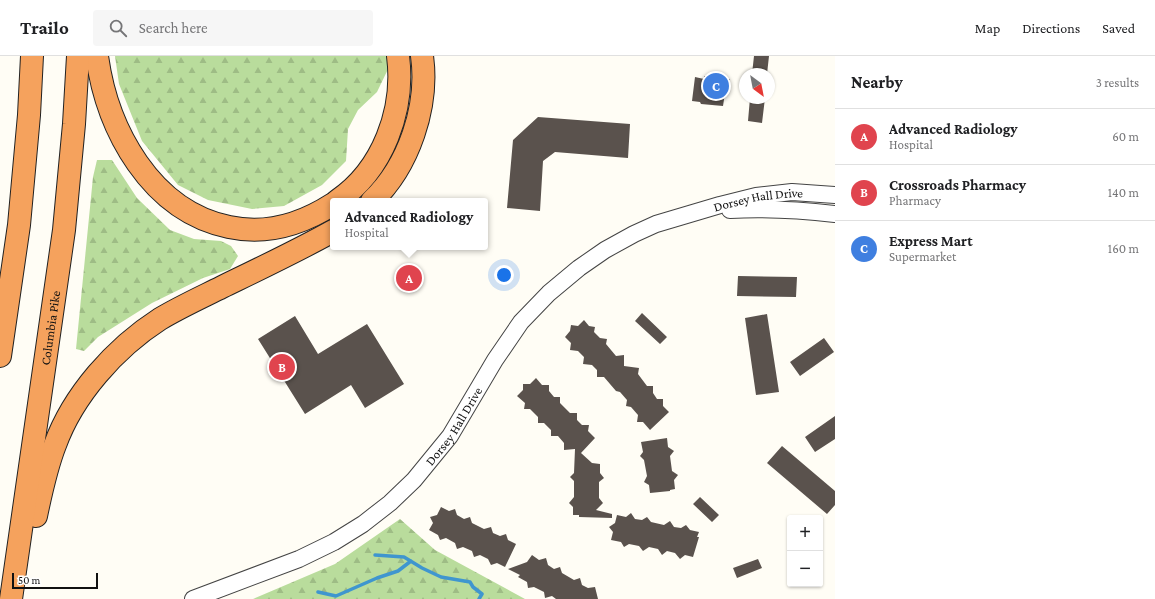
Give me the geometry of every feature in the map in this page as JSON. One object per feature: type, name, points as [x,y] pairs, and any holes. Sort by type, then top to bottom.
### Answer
[{"type":"highway","points":[[0,356],[19,225],[29,115],[32,56]]},
{"type":"highway","name":"Columbia Pike","points":[[11,599],[64,230],[74,124],[78,56]]},
{"type":"highway","points":[[97,56],[100,76],[106,97],[122,137],[145,172],[158,188],[187,211],[218,225],[236,229],[259,230],[289,225],[307,218],[330,206]]},
{"type":"highway","points":[[341,198],[354,187],[365,174],[381,150],[388,136],[394,118],[399,86],[400,69],[398,56]]},
{"type":"highway","points":[[375,198],[386,186],[397,170],[407,152],[414,132],[424,77],[422,56]]},
{"type":"highway","points":[[0,251],[29,115]]},
{"type":"highway","points":[[19,599],[44,478],[55,444],[69,416],[99,372],[120,351],[161,319],[330,233]]},
{"type":"street","name":"Dorsey Hall Drive","points":[[193,599],[299,558],[334,542],[363,524],[390,503],[414,480],[450,436],[495,360],[521,322],[549,293],[579,268],[605,250],[634,234],[683,215],[756,196],[792,192],[835,195]]},
{"type":"street","name":"Dorsey Hall Drive","points":[[683,215],[722,210],[758,208],[835,214]]},
{"type":"green space","points":[[115,56],[387,56],[390,65],[377,92],[358,110],[348,129],[346,161],[322,185],[284,206],[252,209],[208,200],[178,185],[142,141],[119,84]]},
{"type":"green space","points":[[97,160],[112,160],[137,198],[170,230],[194,239],[221,241],[231,246],[238,256],[230,269],[203,278],[152,303],[98,337],[84,351],[76,349],[93,177]]},
{"type":"green space","points":[[400,519],[435,550],[525,599],[253,599],[335,564]]},
{"type":"building","points":[[754,56],[769,56],[768,68],[753,68]]},
{"type":"building","points":[[704,76],[730,79],[728,94],[725,93],[723,106],[701,104],[700,102],[692,101],[695,77],[704,79]]},
{"type":"building","points":[[749,104],[764,104],[762,123],[748,121]]},
{"type":"building","points":[[538,117],[630,124],[628,158],[555,152],[543,161],[540,211],[507,208],[513,140]]},
{"type":"building","points":[[738,276],[797,277],[796,297],[737,296]]},
{"type":"building","points":[[642,313],[667,337],[660,344],[635,321]]},
{"type":"building","points":[[767,314],[779,392],[756,395],[745,318]]},
{"type":"building","points":[[295,316],[318,354],[367,324],[404,384],[365,408],[351,385],[305,414],[258,339]]},
{"type":"building","points":[[584,320],[589,326],[595,327],[594,332],[600,338],[607,339],[606,344],[616,356],[624,355],[624,366],[639,368],[638,374],[647,386],[653,386],[653,393],[657,399],[663,399],[663,406],[669,412],[650,430],[643,422],[637,422],[638,415],[631,407],[626,406],[627,400],[620,392],[616,391],[604,377],[597,377],[597,370],[592,365],[583,364],[584,357],[578,351],[570,350],[571,343],[565,337],[570,331],[571,325],[578,326]]},
{"type":"building","points":[[824,338],[834,352],[800,376],[790,362]]},
{"type":"building","points":[[536,378],[542,385],[549,385],[549,391],[554,397],[560,397],[560,403],[570,413],[577,413],[577,420],[582,425],[589,425],[588,431],[595,438],[581,453],[592,463],[600,464],[600,473],[604,478],[599,482],[599,498],[603,503],[596,510],[612,514],[612,518],[579,517],[579,515],[573,515],[573,507],[569,503],[574,497],[574,481],[570,477],[574,473],[575,449],[564,450],[564,443],[558,436],[551,436],[551,430],[544,423],[538,423],[538,417],[530,409],[524,409],[525,403],[517,396],[523,390],[523,384],[530,384]]},
{"type":"building","points":[[835,416],[835,439],[815,452],[805,437]]},
{"type":"building","points":[[667,438],[668,447],[674,451],[670,456],[672,471],[678,475],[674,480],[675,489],[650,493],[649,485],[644,482],[647,476],[644,460],[640,456],[643,452],[641,442]]},
{"type":"building","points":[[782,446],[835,491],[835,505],[827,514],[767,463]]},
{"type":"building","points":[[700,497],[719,515],[712,522],[693,504]]},
{"type":"building","points":[[441,507],[449,511],[455,509],[457,515],[464,519],[470,517],[472,523],[484,529],[491,527],[493,533],[500,536],[506,534],[508,540],[516,544],[505,567],[497,563],[491,565],[488,559],[480,555],[474,557],[472,551],[463,547],[457,549],[455,543],[446,538],[440,540],[438,535],[429,530],[433,523],[430,517],[437,515]]},
{"type":"building","points":[[631,513],[635,519],[642,520],[647,517],[651,522],[664,525],[670,521],[674,527],[681,528],[686,525],[690,530],[699,532],[693,557],[685,555],[680,559],[675,553],[667,551],[662,555],[658,549],[649,547],[643,551],[639,546],[629,544],[624,547],[621,542],[611,540],[613,532],[609,527],[615,523],[617,515],[626,517]]},
{"type":"building","points":[[532,555],[539,560],[546,558],[548,565],[554,569],[560,567],[562,573],[574,580],[580,578],[582,585],[588,588],[595,587],[598,599],[556,599],[552,596],[545,598],[544,592],[534,587],[528,588],[527,582],[518,577],[520,575],[508,569],[527,562]]},
{"type":"building","points":[[758,559],[762,568],[737,578],[733,568]]},
{"type":"waterway","points":[[375,555],[404,557],[441,577],[470,582],[473,587],[482,594],[479,599]]},
{"type":"waterway","points":[[318,592],[336,596],[377,578],[398,571],[411,561]]},
{"type":"place","name":"Express Mart","points":[[716,86]]},
{"type":"place","name":"Advanced Radiology","points":[[409,278]]},
{"type":"place","name":"Crossroads Pharmacy","points":[[282,367]]}]
